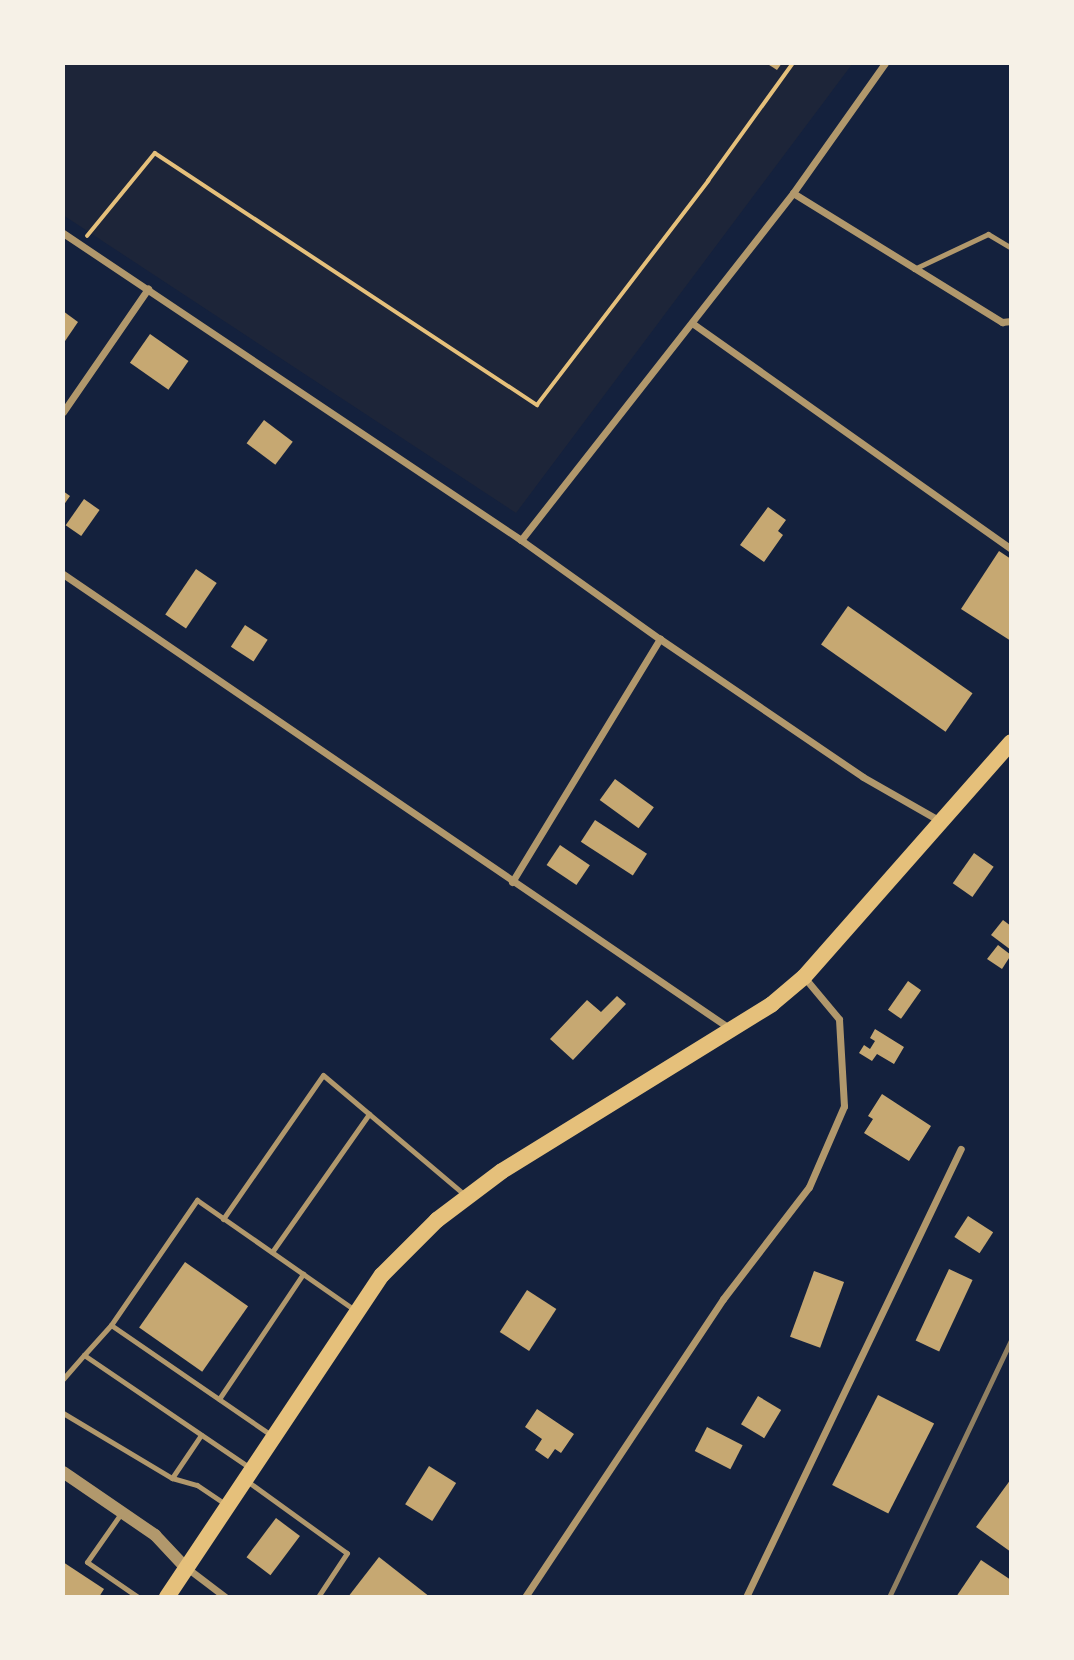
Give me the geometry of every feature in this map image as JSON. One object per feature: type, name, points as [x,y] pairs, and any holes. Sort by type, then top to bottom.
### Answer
[{"type":"main road","points":[[167,1597],[382,1275],[438,1220],[502,1171],[729,1028],[772,1004],[804,977],[1011,742]]},
{"type":"street","points":[[522,540],[793,193],[886,63]]},
{"type":"street","points":[[793,193],[1002,322],[1011,321]]},
{"type":"street","points":[[63,233],[522,540],[660,639],[863,777],[941,821]]},
{"type":"street","points":[[63,412],[148,289]]},
{"type":"street","points":[[692,323],[1011,549]]},
{"type":"street","points":[[63,574],[729,1028]]},
{"type":"street","points":[[512,882],[660,639]]},
{"type":"street","points":[[525,1597],[723,1298],[809,1187],[844,1106],[839,1018],[804,977]]},
{"type":"street","points":[[746,1597],[961,1149]]},
{"type":"street","points":[[63,1472],[155,1535],[186,1568],[225,1597]]},
{"type":"lane","points":[[914,269],[988,234],[1011,248]]},
{"type":"lane","points":[[223,1219],[323,1075],[467,1197]]},
{"type":"lane","points":[[272,1252],[369,1114]]},
{"type":"lane","points":[[63,1379],[111,1325],[197,1200],[358,1312]]},
{"type":"lane","points":[[219,1399],[303,1274]]},
{"type":"lane","points":[[111,1325],[274,1437]]},
{"type":"lane","points":[[84,1355],[201,1435],[347,1553],[318,1597]]},
{"type":"lane","points":[[63,1413],[172,1478],[197,1485],[227,1506]]},
{"type":"lane","points":[[172,1478],[201,1435]]},
{"type":"lane","points":[[122,1513],[88,1562],[138,1597]]},
{"type":"path","points":[[78,232],[86,237],[155,153],[537,405],[708,181],[793,63]]},
{"type":"shaded area","points":[[63,63],[853,63],[516,513],[63,215]]},
{"type":"building","points":[[766,63],[782,63],[777,70]]},
{"type":"building","points":[[63,311],[78,322],[63,344]]},
{"type":"building","points":[[150,334],[189,361],[168,390],[130,363]]},
{"type":"building","points":[[264,420],[293,442],[275,465],[247,443]]},
{"type":"building","points":[[63,491],[70,496],[63,506]]},
{"type":"building","points":[[84,499],[100,510],[81,536],[66,525]]},
{"type":"building","points":[[768,507],[786,520],[778,531],[783,535],[764,562],[740,545]]},
{"type":"building","points":[[999,551],[1011,559],[1011,641],[961,609]]},
{"type":"building","points":[[196,569],[217,583],[186,629],[165,615]]},
{"type":"building","points":[[848,606],[973,693],[946,732],[821,645]]},
{"type":"building","points":[[245,625],[268,640],[253,662],[231,647]]},
{"type":"building","points":[[615,779],[654,807],[639,828],[600,800]]},
{"type":"building","points":[[595,820],[647,854],[633,876],[581,842]]},
{"type":"building","points":[[560,845],[590,865],[576,885],[547,865]]},
{"type":"building","points":[[974,853],[994,867],[972,897],[953,883]]},
{"type":"building","points":[[1003,920],[1011,926],[1011,950],[991,935]]},
{"type":"building","points":[[998,945],[1011,955],[1002,969],[987,959]]},
{"type":"building","points":[[908,981],[921,990],[901,1019],[888,1010]]},
{"type":"building","points":[[617,996],[626,1004],[573,1060],[550,1039],[587,1000],[601,1012]]},
{"type":"building","points":[[875,1029],[904,1047],[894,1064],[877,1054],[872,1061],[859,1053],[864,1045],[870,1049],[875,1041],[870,1038]]},
{"type":"building","points":[[882,1094],[931,1126],[909,1161],[864,1133],[873,1119],[868,1116]]},
{"type":"building","points":[[968,1216],[993,1232],[980,1253],[954,1237]]},
{"type":"building","points":[[185,1262],[248,1306],[202,1372],[139,1328]]},
{"type":"building","points":[[949,1269],[973,1280],[939,1352],[916,1341]]},
{"type":"building","points":[[814,1271],[844,1282],[820,1348],[790,1337]]},
{"type":"building","points":[[527,1290],[556,1309],[529,1351],[500,1332]]},
{"type":"building","points":[[878,1395],[934,1424],[888,1514],[832,1485]]},
{"type":"building","points":[[758,1396],[781,1410],[764,1438],[741,1424]]},
{"type":"building","points":[[537,1409],[574,1434],[561,1453],[555,1449],[548,1459],[535,1450],[542,1439],[525,1427]]},
{"type":"building","points":[[707,1427],[743,1445],[730,1469],[695,1451]]},
{"type":"building","points":[[429,1466],[456,1483],[432,1521],[405,1504]]},
{"type":"building","points":[[1011,1479],[1011,1552],[976,1527]]},
{"type":"building","points":[[276,1518],[300,1536],[270,1575],[247,1557]]},
{"type":"building","points":[[379,1557],[430,1597],[348,1597]]},
{"type":"building","points":[[981,1560],[1011,1580],[1011,1597],[956,1597]]},
{"type":"building","points":[[63,1562],[104,1589],[99,1597],[63,1597]]},
{"type":"railway","points":[[889,1597],[1011,1340]]}]
